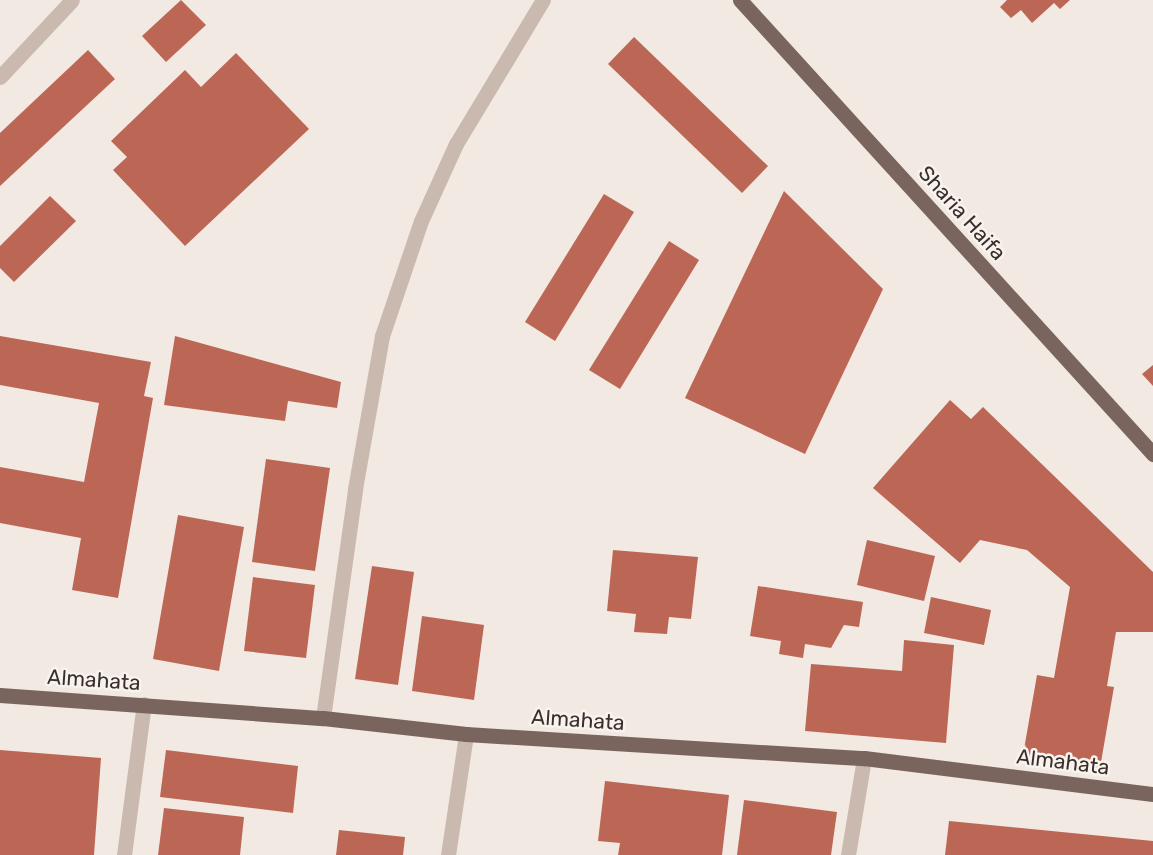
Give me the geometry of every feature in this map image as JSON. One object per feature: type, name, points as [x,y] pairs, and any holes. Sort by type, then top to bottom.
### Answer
[{"type":"main road","name":"Sharia Haifa","points":[[740,0],[1153,454]]},
{"type":"main road","name":"Almahata","points":[[0,695],[323,718],[466,734],[864,758],[1153,794]]},
{"type":"street","points":[[0,77],[72,0]]},
{"type":"street","points":[[323,718],[355,489],[382,336],[421,221],[456,144],[543,0]]},
{"type":"street","points":[[124,855],[144,704]]},
{"type":"street","points":[[448,855],[466,734]]},
{"type":"street","points":[[848,855],[864,758]]},
{"type":"building","points":[[181,0],[206,25],[166,62],[142,36]]},
{"type":"building","points":[[1007,0],[1070,0],[1060,9],[1054,3],[1032,23],[1021,10],[1011,18],[1000,7]]},
{"type":"building","points":[[634,37],[768,166],[742,193],[608,64]]},
{"type":"building","points":[[88,50],[115,79],[0,186],[0,133]]},
{"type":"building","points":[[236,53],[309,129],[185,246],[113,170],[127,157],[111,141],[185,70],[201,87]]},
{"type":"building","points":[[784,191],[883,289],[805,454],[685,398]]},
{"type":"building","points":[[604,194],[634,212],[555,341],[525,322]]},
{"type":"building","points":[[50,196],[76,221],[14,282],[0,268],[0,246]]},
{"type":"building","points":[[669,241],[699,260],[620,389],[589,370]]},
{"type":"building","points":[[0,336],[151,362],[144,396],[153,398],[118,598],[72,590],[81,538],[0,523],[0,467],[84,482],[99,403],[0,385]]},
{"type":"building","points":[[175,336],[341,382],[337,408],[288,401],[285,421],[164,405]]},
{"type":"building","points":[[1153,365],[1153,386],[1142,374]]},
{"type":"building","points":[[950,400],[971,419],[983,407],[1153,572],[1153,632],[1116,632],[1107,686],[1114,687],[1100,768],[1023,755],[1037,675],[1054,678],[1070,587],[1027,550],[980,540],[960,563],[873,488]]},
{"type":"building","points":[[266,459],[330,468],[315,571],[252,562]]},
{"type":"building","points":[[178,515],[244,527],[219,671],[153,659]]},
{"type":"building","points":[[867,540],[935,556],[924,601],[857,585]]},
{"type":"building","points":[[613,550],[698,557],[691,619],[669,617],[667,634],[634,632],[636,614],[607,611]]},
{"type":"building","points":[[372,566],[414,572],[398,685],[355,679]]},
{"type":"building","points":[[253,577],[315,585],[306,658],[244,651]]},
{"type":"building","points":[[758,586],[863,602],[859,627],[844,625],[831,648],[805,644],[803,658],[779,654],[781,641],[750,636]]},
{"type":"building","points":[[931,597],[991,610],[984,645],[924,633]]},
{"type":"building","points":[[422,616],[484,625],[474,700],[412,691]]},
{"type":"building","points":[[904,640],[954,645],[946,743],[805,731],[811,664],[902,671]]},
{"type":"building","points":[[0,750],[101,758],[94,855],[0,855]]},
{"type":"building","points":[[166,750],[298,766],[293,813],[160,797]]},
{"type":"building","points":[[605,781],[729,795],[722,855],[618,855],[620,843],[598,841]]},
{"type":"building","points":[[744,800],[837,812],[831,855],[737,855]]},
{"type":"building","points":[[164,808],[244,817],[240,855],[158,855]]},
{"type":"building","points":[[949,821],[1153,841],[1153,855],[945,855]]},
{"type":"building","points":[[339,830],[405,837],[403,855],[336,855]]}]
